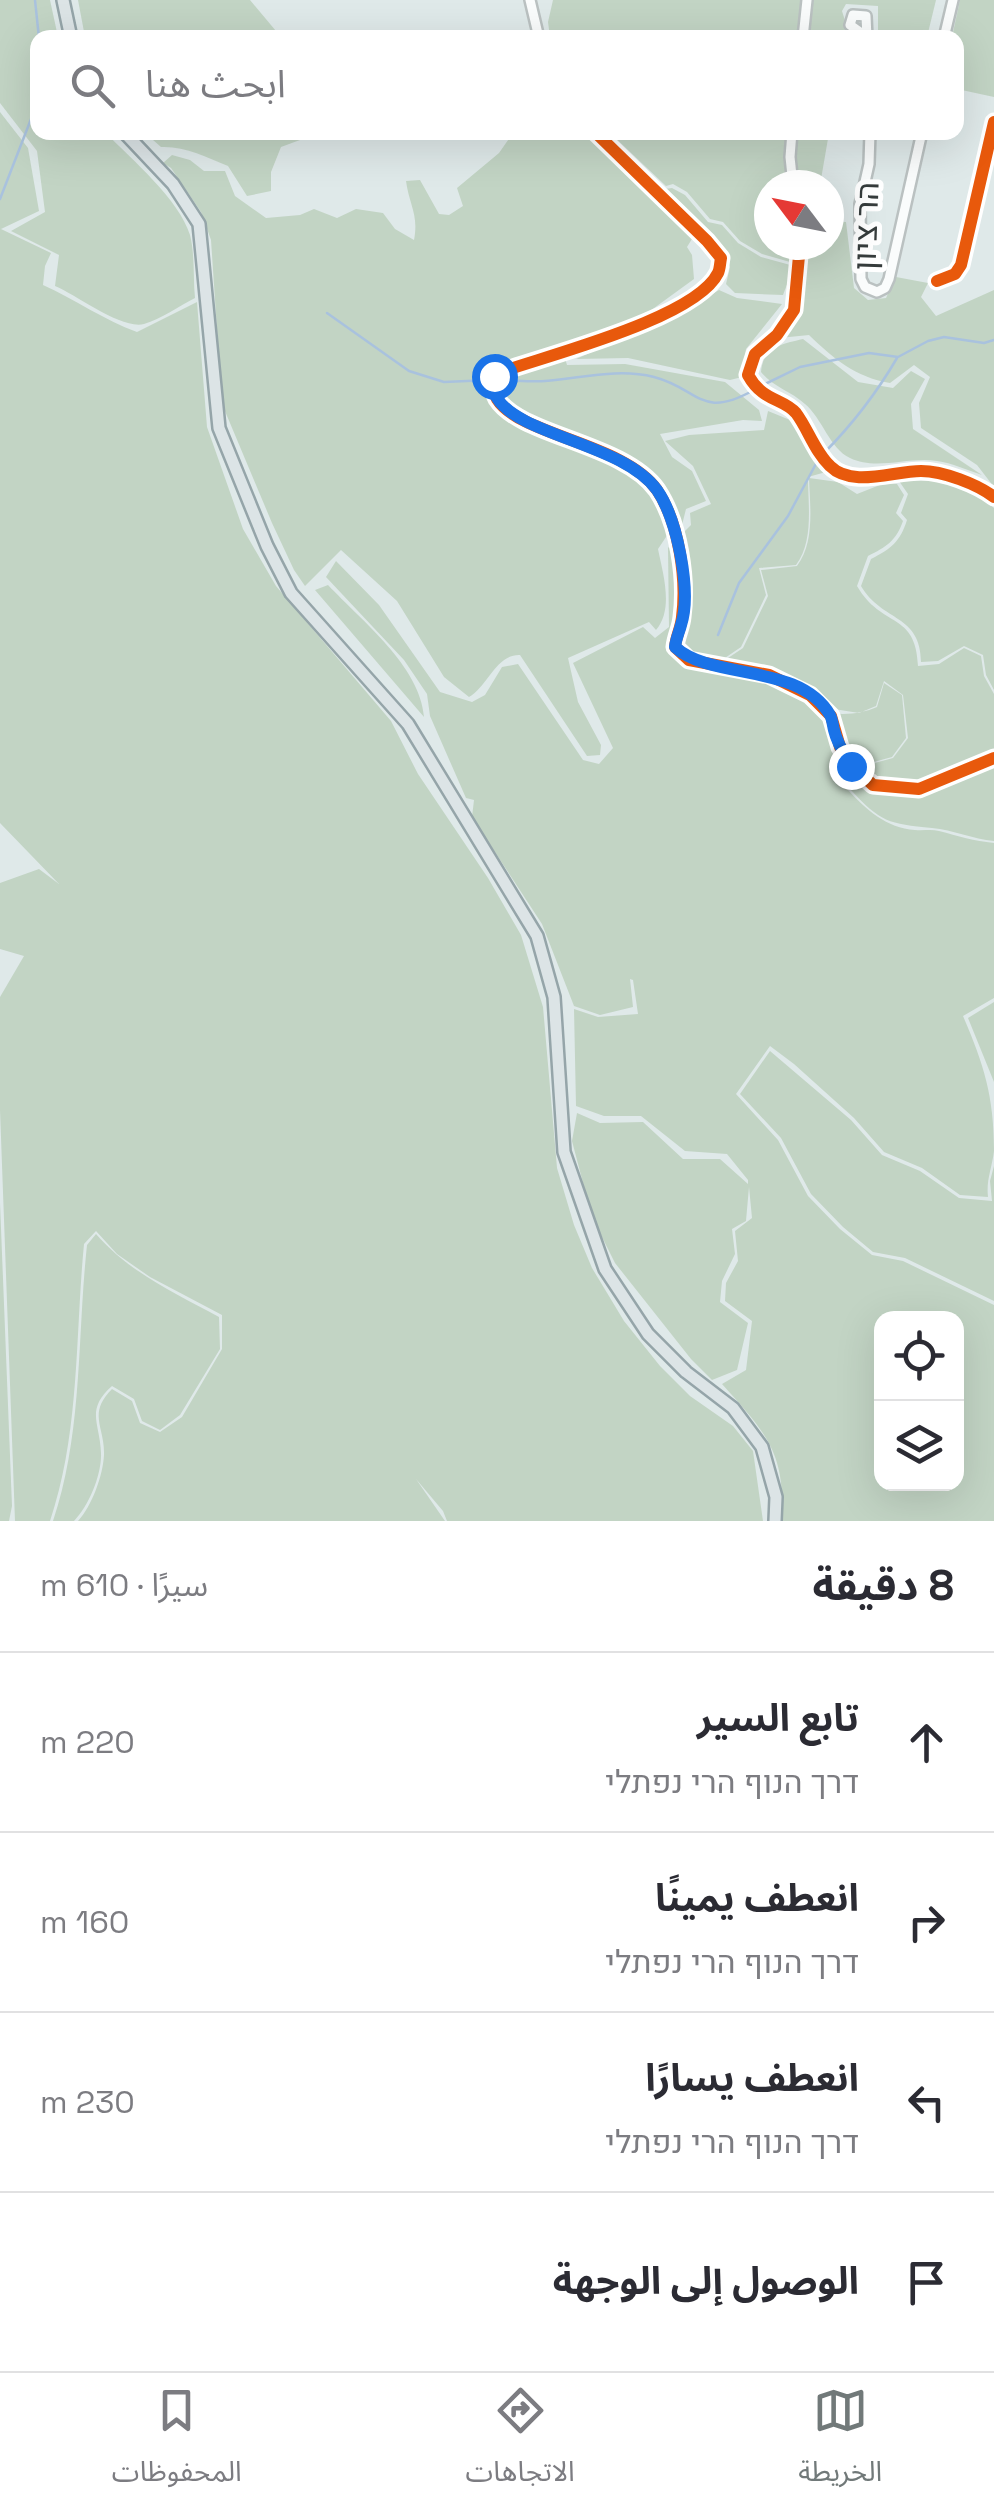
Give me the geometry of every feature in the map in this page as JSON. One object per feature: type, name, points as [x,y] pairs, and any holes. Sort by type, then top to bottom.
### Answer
[{"type":"main road","points":[[63,0],[69,30]]},
{"type":"main road","points":[[132,140],[173,184],[199,224],[220,428],[267,546],[291,592],[408,724],[537,936],[554,997],[564,1152],[605,1269],[648,1334],[686,1372],[733,1408],[762,1447],[776,1497],[775,1521]]},
{"type":"street","points":[[530,0],[537,30]]},
{"type":"street","points":[[804,30],[807,0]]},
{"type":"street","points":[[946,30],[953,0]]},
{"type":"street","points":[[856,30],[849,20],[852,15],[866,16],[867,30]]},
{"type":"street","points":[[937,281],[954,274],[961,265],[994,122]]},
{"type":"street","points":[[603,140],[707,241],[721,258],[717,274],[670,312],[501,372],[492,383],[497,398],[527,420],[610,455],[644,475],[659,493],[684,573],[682,624],[675,647],[689,660],[769,675],[810,695],[831,716],[840,747],[851,766],[873,785],[919,789],[994,758]]},
{"type":"street","points":[[791,140],[791,170]]},
{"type":"street","name":"הר ציון","points":[[870,140],[860,204],[861,279],[865,287],[877,292],[885,288],[888,279],[920,140]]},
{"type":"street","points":[[799,260],[794,310],[777,334],[755,354],[748,375],[754,386],[778,404],[792,408],[830,467],[849,478],[925,470],[983,489],[994,497]]},
{"type":"green space","points":[[0,0],[50,0],[56,30],[30,30],[30,140],[113,140],[154,181],[184,221],[190,235],[195,298],[163,316],[135,324],[100,311],[55,286],[59,255],[11,231],[45,212],[37,151],[0,103]]},
{"type":"green space","points":[[78,0],[250,0],[275,30],[84,30]]},
{"type":"green space","points":[[553,0],[936,0],[929,30],[878,30],[878,6],[846,4],[842,11],[848,30],[549,30]]},
{"type":"green space","points":[[960,0],[994,0],[994,97],[964,91],[964,30],[954,30]]},
{"type":"green space","points":[[0,112],[28,148],[39,211],[1,229],[51,253],[43,285],[137,332],[197,302],[207,427],[243,529],[276,586],[391,721],[418,774],[521,935],[543,1007],[557,1168],[574,1225],[592,1268],[624,1321],[660,1366],[690,1396],[733,1426],[753,1451],[763,1521],[447,1521],[416,1479],[445,1521],[78,1521],[92,1499],[101,1472],[104,1445],[99,1413],[112,1389],[132,1401],[140,1423],[160,1432],[182,1417],[222,1349],[222,1315],[150,1277],[117,1254],[96,1231],[84,1244],[72,1419],[60,1487],[50,1521],[15,1521],[0,1110],[0,997],[24,956],[0,949],[0,883],[39,869],[59,884],[0,823]]},
{"type":"green space","points":[[153,140],[300,140],[281,147],[271,172],[271,191],[247,196],[228,166],[187,150],[161,147]]},
{"type":"green space","points":[[508,140],[602,140],[695,234],[687,247],[692,255],[694,279],[650,311],[562,348],[567,365],[625,364],[725,382],[759,410],[762,421],[743,420],[660,434],[672,457],[692,471],[706,501],[686,509],[682,525],[670,531],[658,549],[666,602],[656,630],[649,622],[568,658],[578,702],[601,745],[600,755],[587,756],[520,655],[498,665],[469,697],[444,677],[397,601],[341,550],[305,586],[272,523],[222,404],[211,240],[201,212],[171,168],[163,163],[172,155],[190,160],[204,171],[225,171],[235,196],[266,218],[300,215],[314,209],[337,218],[356,209],[383,213],[395,229],[414,240],[414,216],[406,181],[420,180],[439,214],[449,215],[463,206],[457,188],[499,153]]},
{"type":"green space","points":[[617,140],[828,140],[823,170],[754,170],[754,249],[740,241],[723,222],[710,219],[687,192],[673,184],[666,186]]},
{"type":"green space","points":[[665,189],[685,195],[708,222],[722,225],[738,243],[754,253],[754,260],[794,266],[783,295],[735,293],[726,284],[730,267],[721,248]]},
{"type":"green space","points":[[844,222],[854,288],[868,300],[886,298],[896,277],[928,283],[921,297],[936,316],[994,290],[994,487],[977,465],[921,428],[919,403],[930,377],[914,365],[890,383],[846,366],[809,335],[779,338],[798,305],[804,260],[844,260]]},
{"type":"green space","points":[[719,290],[737,298],[782,304],[746,349],[742,377],[730,380],[628,358],[576,359],[684,311]]},
{"type":"green space","points":[[803,339],[858,382],[893,388],[911,371],[925,379],[911,404],[913,429],[982,475],[937,461],[871,463],[843,454],[805,404],[761,372],[770,352]]},
{"type":"green space","points":[[768,411],[790,420],[826,472],[808,477],[809,522],[802,555],[796,565],[759,568],[766,595],[741,647],[722,660],[789,687],[814,708],[829,713],[862,712],[877,707],[884,683],[902,695],[906,738],[892,757],[870,763],[848,790],[870,811],[895,826],[994,843],[994,998],[963,1016],[990,1097],[994,1151],[988,1197],[960,1195],[922,1168],[884,1152],[854,1118],[770,1046],[736,1094],[778,1140],[808,1196],[840,1229],[872,1255],[903,1261],[994,1305],[994,1521],[781,1521],[780,1478],[770,1445],[722,1384],[746,1370],[752,1321],[725,1301],[726,1283],[738,1261],[735,1231],[752,1218],[749,1187],[746,1221],[732,1229],[735,1254],[722,1281],[720,1302],[748,1323],[737,1370],[712,1380],[615,1263],[592,1217],[572,1141],[577,1113],[600,1123],[643,1122],[683,1159],[720,1159],[748,1184],[748,1180],[727,1154],[685,1151],[641,1116],[604,1116],[576,1106],[574,1009],[598,1017],[638,1014],[633,980],[630,979],[633,1007],[600,1015],[574,1006],[542,924],[472,817],[474,800],[466,798],[430,716],[427,694],[404,660],[326,577],[336,561],[379,605],[440,692],[472,702],[485,695],[502,667],[518,664],[583,760],[599,764],[613,748],[573,663],[643,627],[655,638],[669,627],[668,548],[691,525],[690,513],[711,504],[693,466],[665,441],[689,435],[764,430]]},
{"type":"green space","points":[[809,478],[838,482],[857,494],[885,483],[897,484],[904,495],[896,513],[903,521],[897,534],[868,556],[857,586],[867,600],[911,636],[918,666],[939,664],[964,648],[981,656],[984,676],[994,694],[994,841],[886,819],[850,789],[871,764],[893,758],[908,738],[903,695],[884,681],[876,706],[859,713],[815,706],[794,687],[725,660],[743,648],[768,596],[761,570],[797,566],[803,557],[810,524]]},
{"type":"green space","points":[[942,480],[982,498],[994,508],[994,690],[986,675],[983,655],[964,646],[938,661],[921,662],[919,646],[908,626],[879,606],[861,586],[871,559],[894,544],[907,520],[901,513],[908,494],[899,481]]},
{"type":"green space","points":[[328,585],[401,662],[420,698],[424,717],[315,590]]},
{"type":"green space","points":[[994,1002],[994,1082],[968,1018]]},
{"type":"green space","points":[[770,1051],[851,1120],[882,1155],[920,1171],[959,1198],[992,1201],[990,1181],[994,1166],[994,1301],[905,1258],[873,1252],[811,1194],[781,1138],[740,1094]]},
{"type":"green space","points":[[0,1203],[12,1506],[9,1521],[0,1521]]},
{"type":"green space","points":[[96,1234],[138,1271],[219,1317],[220,1349],[180,1415],[160,1430],[142,1421],[134,1399],[112,1386],[96,1410],[101,1461],[94,1489],[74,1521],[53,1521],[70,1453],[87,1245]]},
{"type":"waterway","points":[[35,0],[38,30]]},
{"type":"waterway","points":[[0,199],[30,122]]},
{"type":"waterway","points":[[327,313],[409,371],[444,382],[490,380]]},
{"type":"waterway","points":[[761,386],[800,367],[869,353],[898,357],[944,337],[984,343],[994,340]]},
{"type":"waterway","points":[[823,454],[863,409],[897,358]]},
{"type":"waterway","points":[[498,380],[640,374],[669,382],[711,402],[736,399],[754,390]]},
{"type":"waterway","points":[[718,635],[739,583],[788,516],[818,460]]},
{"type":"cycle path","points":[[937,281],[955,274],[961,265],[994,122]]},
{"type":"cycle path","points":[[603,140],[707,241],[721,258],[719,271],[704,289],[652,320],[494,376],[497,399],[509,412],[527,422],[621,461],[642,474],[657,490],[671,518],[682,569],[682,617],[675,647],[689,660],[769,675],[810,695],[831,716],[840,747],[851,765],[873,785],[919,789],[994,758]]},
{"type":"cycle path","points":[[799,260],[794,310],[777,335],[755,354],[748,375],[754,384],[796,413],[820,454],[839,473],[861,477],[939,473],[979,487],[994,497]]},
{"type":"route","points":[[494,376],[497,398],[510,411],[610,455],[644,475],[659,493],[684,573],[682,624],[675,647],[689,660],[769,675],[810,695],[831,716],[840,747],[851,766]]}]
